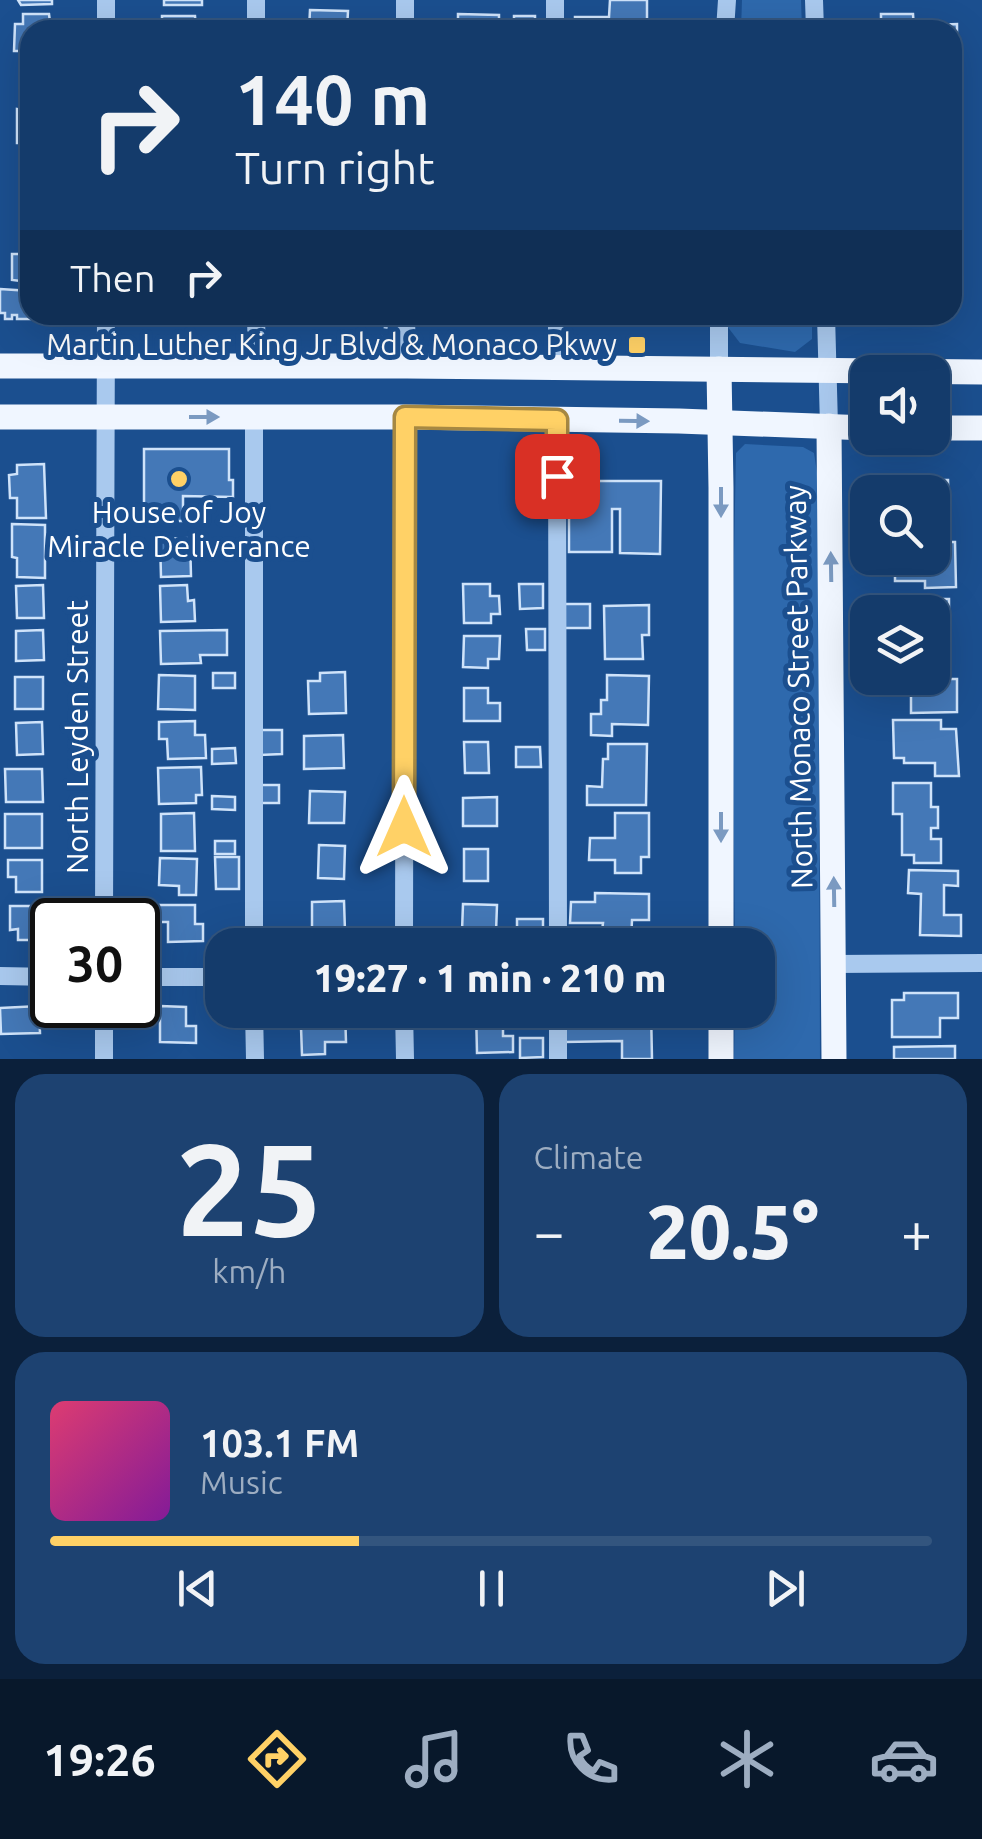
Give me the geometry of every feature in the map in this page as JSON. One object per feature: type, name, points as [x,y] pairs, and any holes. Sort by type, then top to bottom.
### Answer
[{"type":"main road","points":[[0,366],[256,366],[406,353],[557,367],[982,372]]},
{"type":"main road","points":[[719,369],[721,928]]},
{"type":"main road","points":[[0,417],[405,417],[850,427]]},
{"type":"main road","name":"North Monaco Street Parkway","points":[[829,426],[834,1059]]},
{"type":"main road","points":[[950,428],[982,428]]},
{"type":"main road","points":[[721,1028],[721,1059]]},
{"type":"street","name":"North Leyden Street","points":[[104,898],[106,325]]},
{"type":"street","points":[[256,325],[256,366]]},
{"type":"street","points":[[406,325],[406,353]]},
{"type":"street","points":[[557,325],[557,367]]},
{"type":"street","points":[[719,369],[720,325]]},
{"type":"street","name":"North Monaco Street Parkway","points":[[826,325],[829,426]]},
{"type":"street","points":[[404,928],[405,417]]},
{"type":"street","points":[[254,418],[254,928]]},
{"type":"street","points":[[557,420],[558,928]]},
{"type":"street","points":[[834,964],[982,964]]},
{"type":"street","points":[[0,976],[30,976]]},
{"type":"street","points":[[160,977],[205,976]]},
{"type":"street","points":[[104,1028],[104,1059]]},
{"type":"street","points":[[254,1028],[254,1059]]},
{"type":"street","points":[[404,1028],[404,1059]]},
{"type":"street","points":[[558,1028],[558,1059]]},
{"type":"path","points":[[380,340],[385,325]]},
{"type":"shaded area","points":[[742,0],[801,0],[802,20],[741,20]]},
{"type":"shaded area","points":[[812,325],[812,339],[795,352],[740,343],[727,326]]},
{"type":"shaded area","points":[[745,444],[803,447],[814,453],[818,479],[820,1059],[734,1059],[735,1028],[775,1028],[775,928],[735,928],[732,658],[736,453]]},
{"type":"building","points":[[18,0],[52,0],[52,4],[21,5]]},
{"type":"building","points":[[164,0],[202,0],[202,5],[164,5]]},
{"type":"building","points":[[610,0],[647,0],[647,20],[575,20],[609,17]]},
{"type":"building","points":[[310,10],[348,11],[348,20],[310,20]]},
{"type":"building","points":[[23,14],[49,14],[50,20],[23,20]]},
{"type":"building","points":[[458,14],[499,15],[499,20],[458,20]]},
{"type":"building","points":[[881,14],[913,14],[913,20],[881,20]]},
{"type":"building","points":[[162,16],[195,16],[195,20],[162,20]]},
{"type":"building","points":[[514,16],[535,16],[535,20],[514,20]]},
{"type":"building","points":[[15,24],[20,24],[20,51],[14,51]]},
{"type":"building","points":[[17,109],[20,110],[20,143],[17,143]]},
{"type":"building","points":[[12,254],[20,254],[20,281],[12,280]]},
{"type":"building","points":[[0,289],[20,290],[20,319],[12,315],[12,319],[5,319],[5,313],[0,313]]},
{"type":"building","points":[[144,449],[229,449],[233,497],[183,496],[183,521],[144,521]]},
{"type":"building","points":[[44,464],[46,518],[17,518],[17,498],[10,498],[9,475],[17,474],[17,465]]},
{"type":"building","points":[[569,481],[661,481],[660,554],[620,553],[620,509],[612,509],[612,552],[569,552]]},
{"type":"building","points":[[12,524],[45,525],[45,578],[17,577],[17,558],[12,557]]},
{"type":"building","points":[[190,538],[191,576],[161,577],[160,539]]},
{"type":"building","points":[[950,542],[955,542],[956,587],[925,588],[925,581],[895,581],[895,575],[950,575]]},
{"type":"building","points":[[463,584],[490,584],[490,596],[499,596],[500,614],[491,614],[491,623],[464,623]]},
{"type":"building","points":[[519,584],[543,584],[543,608],[520,609]]},
{"type":"building","points":[[43,585],[44,618],[17,618],[16,586]]},
{"type":"building","points":[[187,585],[188,601],[194,600],[195,621],[161,622],[160,586]]},
{"type":"building","points":[[563,604],[590,604],[590,628],[563,628]]},
{"type":"building","points":[[649,605],[649,635],[642,635],[643,659],[605,659],[604,606]]},
{"type":"building","points":[[526,629],[545,629],[545,650],[527,650]]},
{"type":"building","points":[[43,630],[44,660],[16,661],[16,631]]},
{"type":"building","points":[[227,630],[227,655],[200,655],[201,663],[161,664],[160,631]]},
{"type":"building","points":[[464,636],[500,636],[499,659],[488,659],[488,668],[463,667]]},
{"type":"building","points":[[345,672],[346,713],[309,714],[308,681],[320,681],[320,673]]},
{"type":"building","points":[[213,673],[235,673],[235,688],[213,688]]},
{"type":"building","points":[[159,675],[195,676],[195,710],[158,709]]},
{"type":"building","points":[[607,675],[649,676],[648,725],[612,724],[612,736],[591,735],[591,714],[601,714],[601,700],[607,700]]},
{"type":"building","points":[[15,677],[43,677],[43,709],[15,709]]},
{"type":"building","points":[[950,679],[957,679],[957,712],[911,713],[911,695],[950,695]]},
{"type":"building","points":[[464,688],[488,688],[488,703],[500,703],[500,721],[464,721]]},
{"type":"building","points":[[893,720],[941,720],[941,729],[956,729],[959,776],[935,776],[935,763],[904,763],[904,758],[894,758]]},
{"type":"building","points":[[195,721],[195,735],[205,735],[206,758],[168,759],[167,739],[159,739],[159,722]]},
{"type":"building","points":[[42,722],[43,754],[17,755],[16,723]]},
{"type":"building","points":[[260,730],[282,730],[282,754],[260,755]]},
{"type":"building","points":[[343,735],[344,768],[304,769],[304,736]]},
{"type":"building","points":[[464,742],[488,742],[489,773],[465,773]]},
{"type":"building","points":[[608,744],[647,744],[646,805],[587,805],[587,786],[602,787]]},
{"type":"building","points":[[516,747],[540,747],[541,767],[516,767]]},
{"type":"building","points":[[235,748],[236,763],[212,764],[212,749]]},
{"type":"building","points":[[201,767],[202,795],[196,795],[196,803],[159,804],[158,768]]},
{"type":"building","points":[[5,769],[42,769],[43,802],[6,802]]},
{"type":"building","points":[[893,783],[931,783],[931,807],[938,807],[938,828],[931,828],[931,839],[941,839],[941,863],[914,863],[914,855],[902,855],[902,814],[893,814]]},
{"type":"building","points":[[259,785],[279,785],[279,803],[259,803]]},
{"type":"building","points":[[310,791],[345,792],[344,823],[309,823]]},
{"type":"building","points":[[212,796],[235,797],[235,810],[212,809]]},
{"type":"building","points":[[497,797],[497,826],[463,826],[463,798]]},
{"type":"building","points":[[194,813],[195,851],[161,851],[161,814]]},
{"type":"building","points":[[615,813],[649,813],[649,857],[641,857],[641,873],[615,873],[615,860],[589,860],[590,838],[615,838]]},
{"type":"building","points":[[5,814],[42,814],[42,848],[5,848]]},
{"type":"building","points":[[215,841],[235,841],[235,854],[215,854]]},
{"type":"building","points":[[319,845],[345,846],[344,879],[318,878]]},
{"type":"building","points":[[464,849],[488,849],[488,881],[464,881]]},
{"type":"building","points":[[215,857],[239,857],[239,889],[216,889]]},
{"type":"building","points":[[160,858],[197,859],[196,895],[179,895],[179,886],[159,885]]},
{"type":"building","points":[[8,860],[42,860],[42,892],[16,892],[16,877],[8,877]]},
{"type":"building","points":[[909,870],[958,871],[958,886],[944,885],[944,915],[961,915],[961,936],[920,935],[921,894],[908,893]]},
{"type":"building","points":[[595,893],[649,894],[649,920],[632,920],[632,928],[570,923],[571,902],[595,902]]},
{"type":"building","points":[[344,901],[345,928],[312,928],[312,902]]},
{"type":"building","points":[[463,904],[497,905],[496,928],[462,928]]},
{"type":"building","points":[[160,905],[195,905],[195,924],[203,924],[203,941],[168,942],[168,922],[160,922]]},
{"type":"building","points":[[10,906],[30,906],[30,940],[18,940],[18,929],[10,930]]},
{"type":"building","points":[[517,919],[543,919],[543,928],[517,928]]},
{"type":"building","points":[[904,993],[958,993],[958,1018],[940,1018],[940,1037],[892,1037],[892,1000],[904,1000]]},
{"type":"building","points":[[30,1006],[30,1028],[40,1028],[40,1033],[1,1034],[0,1008]]},
{"type":"building","points":[[160,1006],[186,1007],[186,1026],[196,1026],[196,1043],[160,1042]]},
{"type":"building","points":[[301,1028],[346,1028],[346,1042],[325,1042],[325,1054],[302,1055]]},
{"type":"building","points":[[476,1028],[503,1028],[503,1036],[513,1036],[513,1052],[477,1053]]},
{"type":"building","points":[[565,1028],[651,1028],[652,1059],[622,1059],[622,1041],[565,1042]]},
{"type":"building","points":[[520,1038],[543,1038],[543,1057],[520,1058]]},
{"type":"building","points":[[955,1046],[955,1059],[894,1059],[894,1047]]},
{"type":"place","name":"Martin Luther King Jr Blvd & Monaco Pkwy","points":[[637,345]]},
{"type":"place","name":"House of Joy Miracle Deliverance","points":[[179,479]]},
{"type":"route","points":[[404,827],[405,417],[557,420],[557,476]]}]
